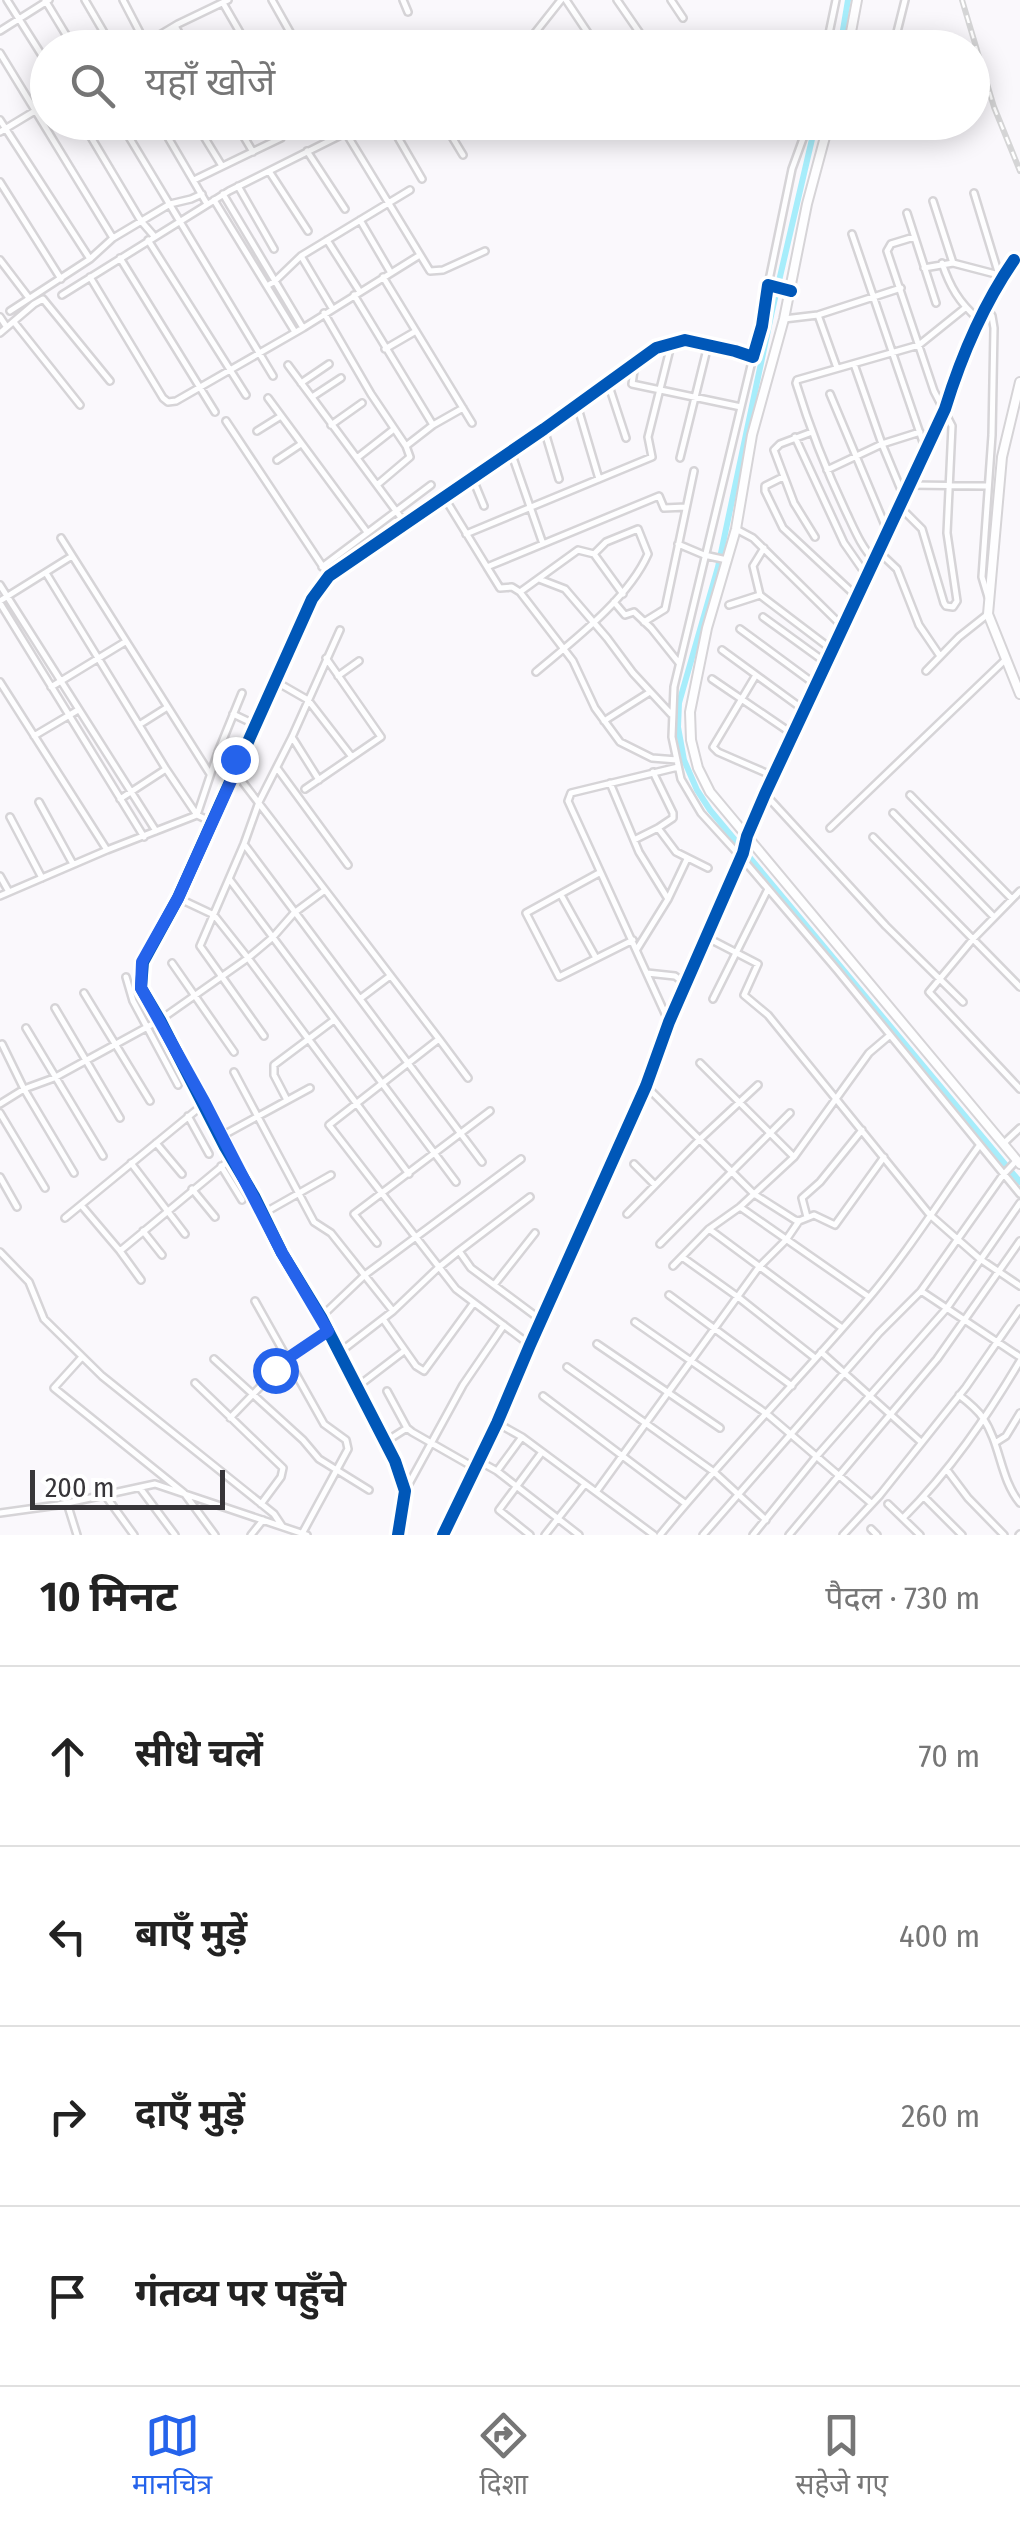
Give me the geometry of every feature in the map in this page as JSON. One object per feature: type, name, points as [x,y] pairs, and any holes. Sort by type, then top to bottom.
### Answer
[{"type":"street","points":[[8,0],[30,37]]},
{"type":"street","points":[[84,0],[102,30]]},
{"type":"street","points":[[122,0],[139,30]]},
{"type":"street","points":[[272,0],[289,30]]},
{"type":"street","points":[[403,0],[408,12]]},
{"type":"street","points":[[538,30],[564,0],[585,30]]},
{"type":"street","points":[[617,0],[638,30]]},
{"type":"street","points":[[671,0],[683,18]]},
{"type":"street","points":[[830,30],[836,0]]},
{"type":"street","points":[[851,30],[857,0]]},
{"type":"street","points":[[898,30],[905,0]]},
{"type":"street","points":[[0,31],[46,1],[63,30]]},
{"type":"street","points":[[169,30],[226,1],[240,30]]},
{"type":"street","points":[[175,26],[177,30]]},
{"type":"street","points":[[0,53],[30,102]]},
{"type":"street","points":[[3,130],[30,113]]},
{"type":"street","points":[[0,120],[90,259]]},
{"type":"street","points":[[53,140],[112,238]]},
{"type":"street","points":[[93,140],[246,395]]},
{"type":"street","points":[[131,140],[273,376]]},
{"type":"street","points":[[170,140],[294,332]]},
{"type":"street","points":[[206,140],[222,166]]},
{"type":"street","points":[[246,140],[253,152]]},
{"type":"street","points":[[194,180],[277,140]]},
{"type":"street","points":[[62,295],[223,194],[331,140]]},
{"type":"street","points":[[350,140],[430,270],[436,272],[485,251]]},
{"type":"street","points":[[399,140],[422,179]]},
{"type":"street","points":[[453,140],[462,155]]},
{"type":"street","points":[[802,140],[792,169],[772,286],[679,664],[672,737],[681,779],[701,813],[742,855],[1020,1194]]},
{"type":"street","points":[[703,1535],[879,1333],[921,1291],[1004,1173],[1017,1163],[710,792],[698,768],[691,740],[690,712],[722,559],[736,529],[749,448],[790,319],[788,290],[824,140]]},
{"type":"street","points":[[307,151],[345,208]]},
{"type":"street","points":[[268,170],[308,231]]},
{"type":"street","points":[[0,182],[62,279]]},
{"type":"street","points":[[238,186],[274,249]]},
{"type":"street","points":[[266,286],[301,256],[410,190]]},
{"type":"street","points":[[974,193],[1001,275]]},
{"type":"street","points":[[10,311],[32,301],[112,238],[170,204],[202,194]]},
{"type":"street","points":[[223,194],[303,328]]},
{"type":"street","points":[[933,201],[953,263]]},
{"type":"street","points":[[907,212],[936,303]]},
{"type":"street","points":[[360,220],[416,330],[472,423]]},
{"type":"street","points":[[852,234],[926,448]]},
{"type":"street","points":[[854,363],[902,501],[922,529],[944,603],[953,607],[957,600],[948,544],[952,426],[934,391],[887,252],[891,244],[914,237]]},
{"type":"street","points":[[327,240],[385,349],[433,425]]},
{"type":"street","points":[[89,276],[168,402],[200,388],[303,328],[420,255]]},
{"type":"street","points":[[301,256],[332,308]]},
{"type":"street","points":[[120,258],[215,412]]},
{"type":"street","points":[[0,260],[32,301]]},
{"type":"street","points":[[443,1535],[498,1423],[646,1086],[681,980],[706,937],[773,776],[946,409],[959,365],[1001,275],[1014,260]]},
{"type":"street","points":[[924,268],[953,263],[1001,275]]},
{"type":"street","points":[[942,264],[952,291],[980,321]]},
{"type":"street","points":[[772,286],[788,290]]},
{"type":"street","points":[[790,319],[901,288]]},
{"type":"street","points":[[0,333],[32,301],[43,299],[110,381]]},
{"type":"street","points":[[875,561],[864,550],[827,470],[797,380],[919,345],[966,308]]},
{"type":"street","points":[[987,308],[994,328],[992,435],[982,577],[988,600]]},
{"type":"street","points":[[324,313],[410,458],[377,484]]},
{"type":"street","points":[[818,314],[837,368]]},
{"type":"street","points":[[0,317],[6,326]]},
{"type":"street","points":[[14,322],[80,405]]},
{"type":"street","points":[[385,349],[416,330]]},
{"type":"street","points":[[468,1078],[236,772],[235,759],[325,571],[367,532],[444,497],[656,348],[685,340],[753,357]]},
{"type":"street","points":[[466,534],[652,458],[648,437],[671,344]]},
{"type":"street","points":[[680,458],[708,345]]},
{"type":"street","points":[[636,360],[632,384],[741,407]]},
{"type":"street","points":[[288,364],[401,517]]},
{"type":"street","points":[[301,383],[329,364]]},
{"type":"street","points":[[312,397],[341,378]]},
{"type":"street","points":[[1020,382],[1002,458],[988,600],[988,614],[1020,694]]},
{"type":"street","points":[[608,383],[626,438]]},
{"type":"street","points":[[830,394],[888,532]]},
{"type":"street","points":[[268,398],[367,532]]},
{"type":"street","points":[[331,425],[362,403]]},
{"type":"street","points":[[577,405],[599,480]]},
{"type":"street","points":[[406,446],[463,408]]},
{"type":"street","points":[[257,431],[280,416]]},
{"type":"street","points":[[226,421],[325,571]]},
{"type":"street","points":[[357,458],[394,429]]},
{"type":"street","points":[[544,429],[558,479]]},
{"type":"street","points":[[812,432],[774,450],[798,510],[815,537]]},
{"type":"street","points":[[827,470],[882,444],[920,432]]},
{"type":"street","points":[[796,437],[844,543],[867,577]]},
{"type":"street","points":[[277,460],[301,444]]},
{"type":"street","points":[[511,452],[543,544]]},
{"type":"street","points":[[644,622],[665,608],[694,472]]},
{"type":"street","points":[[472,476],[484,506]]},
{"type":"street","points":[[784,476],[766,486],[765,491],[783,528],[858,597]]},
{"type":"street","points":[[325,571],[401,517],[432,484]]},
{"type":"street","points":[[910,486],[988,486]]},
{"type":"street","points":[[487,567],[658,496],[664,508],[686,507]]},
{"type":"street","points":[[444,497],[500,588],[512,587],[520,592],[564,648],[585,690],[620,742],[652,758],[678,764]]},
{"type":"street","points":[[536,672],[623,594],[648,554],[638,529],[606,542],[594,554]]},
{"type":"street","points":[[736,529],[753,538],[844,626]]},
{"type":"street","points":[[61,538],[210,774]]},
{"type":"street","points":[[678,544],[722,559]]},
{"type":"street","points":[[764,548],[753,566],[760,595],[834,651]]},
{"type":"street","points":[[520,592],[578,550],[594,554],[623,594]]},
{"type":"street","points":[[880,552],[896,569],[919,624],[940,656]]},
{"type":"street","points":[[72,556],[0,602],[144,837]]},
{"type":"street","points":[[46,573],[166,769],[205,819]]},
{"type":"street","points":[[539,578],[565,589],[673,716]]},
{"type":"street","points":[[0,585],[156,831]]},
{"type":"street","points":[[729,605],[760,595]]},
{"type":"street","points":[[614,602],[625,615],[634,612],[679,664]]},
{"type":"street","points":[[926,671],[959,636],[988,614]]},
{"type":"street","points":[[763,617],[827,664]]},
{"type":"street","points":[[740,629],[816,685]]},
{"type":"street","points":[[264,1036],[200,946],[259,802],[340,630]]},
{"type":"street","points":[[52,687],[125,642]]},
{"type":"street","points":[[722,650],[804,710]]},
{"type":"street","points":[[305,789],[381,737],[326,658]]},
{"type":"street","points":[[830,828],[1005,660]]},
{"type":"street","points":[[338,676],[359,661]]},
{"type":"street","points":[[756,675],[714,750],[773,776]]},
{"type":"street","points":[[712,679],[794,735]]},
{"type":"street","points":[[275,681],[308,700],[352,757]]},
{"type":"street","points":[[0,682],[106,850]]},
{"type":"street","points":[[604,721],[650,692]]},
{"type":"street","points":[[178,1086],[141,988],[142,962],[178,898],[205,819],[210,774],[242,693]]},
{"type":"street","points":[[140,725],[166,708]]},
{"type":"street","points":[[34,736],[78,710]]},
{"type":"street","points":[[234,714],[251,722]]},
{"type":"street","points":[[292,737],[319,780]]},
{"type":"street","points":[[218,752],[235,759]]},
{"type":"street","points":[[669,1022],[568,802],[570,794],[678,764]]},
{"type":"street","points":[[277,768],[348,865]]},
{"type":"street","points":[[120,798],[166,769]]},
{"type":"street","points":[[0,896],[156,831],[205,819],[236,772]]},
{"type":"street","points":[[634,840],[670,822],[673,813],[653,772]]},
{"type":"street","points":[[610,783],[634,840],[668,899]]},
{"type":"street","points":[[765,794],[962,1002]]},
{"type":"street","points":[[910,795],[1012,900]]},
{"type":"street","points":[[40,802],[73,864]]},
{"type":"street","points":[[894,813],[994,918]]},
{"type":"street","points":[[10,817],[42,878]]},
{"type":"street","points":[[658,828],[672,848],[708,868]]},
{"type":"street","points":[[873,836],[1020,988]]},
{"type":"street","points":[[244,844],[482,1162]]},
{"type":"street","points":[[637,949],[687,859]]},
{"type":"street","points":[[600,873],[526,913],[559,976],[632,940]]},
{"type":"street","points":[[0,876],[9,892]]},
{"type":"street","points":[[229,878],[456,1182]]},
{"type":"street","points":[[712,999],[768,889]]},
{"type":"street","points":[[0,1104],[153,1024],[248,958],[294,912],[325,890]]},
{"type":"street","points":[[1020,892],[973,938],[929,992],[1020,1089]]},
{"type":"street","points":[[560,894],[596,958]]},
{"type":"street","points":[[178,898],[214,915],[409,1174]]},
{"type":"street","points":[[706,937],[758,964],[744,995],[770,1018],[930,1215],[980,1259],[1020,1286]]},
{"type":"street","points":[[172,963],[234,1052]]},
{"type":"street","points":[[647,973],[681,980]]},
{"type":"street","points":[[126,976],[132,1000],[153,1024],[220,1137],[242,1200]]},
{"type":"street","points":[[360,999],[390,976]]},
{"type":"street","points":[[84,993],[150,1101]]},
{"type":"street","points":[[54,1008],[120,1118]]},
{"type":"street","points":[[286,1100],[274,1075],[274,1064],[334,1020]]},
{"type":"street","points":[[26,1028],[103,1156]]},
{"type":"street","points":[[674,1266],[709,1229],[740,1207],[794,1157],[869,1054],[889,1036]]},
{"type":"street","points":[[439,1039],[329,1125],[456,1289],[530,1345]]},
{"type":"street","points":[[2,1044],[74,1174]]},
{"type":"street","points":[[700,1063],[794,1157]]},
{"type":"street","points":[[234,1072],[314,1222],[331,1233],[393,1311]]},
{"type":"street","points":[[627,1214],[758,1085]]},
{"type":"street","points":[[646,1086],[754,1194],[799,1222]]},
{"type":"street","points":[[220,1137],[310,1088]]},
{"type":"street","points":[[65,1218],[201,1106]]},
{"type":"street","points":[[376,1243],[354,1214],[490,1111]]},
{"type":"street","points":[[660,1244],[790,1113]]},
{"type":"street","points":[[0,1114],[45,1188]]},
{"type":"street","points":[[188,1116],[208,1154]]},
{"type":"street","points":[[1003,1144],[1020,1128]]},
{"type":"street","points":[[807,1218],[802,1198],[862,1130]]},
{"type":"street","points":[[156,1142],[182,1174]]},
{"type":"street","points":[[498,1423],[653,1534],[686,1504],[870,1297],[979,1146]]},
{"type":"street","points":[[596,1492],[759,1267],[799,1222],[814,1216],[831,1224],[839,1222],[884,1157]]},
{"type":"street","points":[[321,1317],[366,1274],[521,1159]]},
{"type":"street","points":[[120,1251],[226,1162]]},
{"type":"street","points":[[226,1162],[262,1213],[321,1317],[324,1333],[357,1387],[395,1461],[405,1490]]},
{"type":"street","points":[[131,1163],[185,1234]]},
{"type":"street","points":[[634,1164],[655,1186]]},
{"type":"street","points":[[262,1213],[330,1175]]},
{"type":"street","points":[[0,1178],[17,1207]]},
{"type":"street","points":[[192,1189],[215,1217]]},
{"type":"street","points":[[339,1353],[393,1311],[438,1268],[530,1197]]},
{"type":"street","points":[[753,1535],[816,1457],[948,1308],[1020,1203]]},
{"type":"street","points":[[80,1205],[140,1280]]},
{"type":"street","points":[[740,1207],[870,1297]]},
{"type":"street","points":[[709,1229],[842,1328]]},
{"type":"street","points":[[143,1231],[162,1255]]},
{"type":"street","points":[[494,1285],[535,1233]]},
{"type":"street","points":[[789,1535],[936,1359],[1020,1241]]},
{"type":"street","points":[[460,1251],[471,1268],[541,1320]]},
{"type":"street","points":[[0,1252],[29,1282],[44,1319],[82,1357],[274,1514],[282,1526]]},
{"type":"street","points":[[682,1258],[738,1296],[816,1358]]},
{"type":"street","points":[[903,1518],[947,1470],[984,1420],[1020,1359],[921,1291]]},
{"type":"street","points":[[668,1295],[792,1386]]},
{"type":"street","points":[[0,1513],[155,1484],[305,1534],[348,1444],[324,1424],[256,1301]]},
{"type":"street","points":[[382,1319],[424,1372],[473,1304]]},
{"type":"street","points":[[843,1535],[959,1395],[1020,1309]]},
{"type":"street","points":[[635,1322],[767,1414],[871,1503]]},
{"type":"street","points":[[398,1535],[405,1490],[462,1385],[504,1324]]},
{"type":"street","points":[[230,1418],[288,1358],[324,1333]]},
{"type":"street","points":[[597,1344],[720,1428]]},
{"type":"street","points":[[357,1387],[404,1351]]},
{"type":"street","points":[[822,1352],[922,1442]]},
{"type":"street","points":[[82,1357],[54,1388],[184,1493],[215,1535]]},
{"type":"street","points":[[214,1359],[314,1455],[369,1490]]},
{"type":"street","points":[[568,1366],[714,1472],[766,1520]]},
{"type":"street","points":[[195,1383],[282,1468],[282,1477],[261,1504]]},
{"type":"street","points":[[387,1390],[407,1428],[431,1444],[497,1471],[580,1535]]},
{"type":"street","points":[[959,1395],[984,1420],[996,1443],[1008,1486],[1020,1503]]},
{"type":"street","points":[[543,1396],[686,1504]]},
{"type":"street","points":[[996,1443],[1006,1436],[1020,1413]]},
{"type":"street","points":[[385,1442],[407,1428]]},
{"type":"street","points":[[497,1471],[522,1437]]},
{"type":"street","points":[[530,1535],[499,1510],[542,1452]]},
{"type":"street","points":[[947,1470],[1004,1535]]},
{"type":"street","points":[[545,1535],[585,1484]]},
{"type":"street","points":[[140,1488],[175,1535]]},
{"type":"street","points":[[1014,1496],[1020,1489]]},
{"type":"street","points":[[105,1495],[134,1535]]},
{"type":"street","points":[[924,1497],[962,1535]]},
{"type":"street","points":[[67,1502],[77,1535]]},
{"type":"street","points":[[888,1504],[920,1535]]},
{"type":"street","points":[[251,1535],[263,1520]]},
{"type":"street","points":[[871,1528],[877,1535]]},
{"type":"waterway","points":[[843,30],[848,0]]},
{"type":"waterway","points":[[812,140],[718,567],[679,703],[678,727],[684,760],[710,810],[1020,1182]]},
{"type":"railway","points":[[962,0],[971,30]]},
{"type":"railway","points":[[990,94],[1020,171]]},
{"type":"cycle path","points":[[443,1535],[497,1423],[646,1086],[765,794],[945,409],[974,332],[1014,260]]},
{"type":"cycle path","points":[[398,1535],[405,1491],[395,1461],[141,988],[143,962],[178,898],[312,599],[329,576],[656,348],[685,340],[753,357],[768,285],[791,291]]},
{"type":"route","points":[[235,759],[240,761],[178,898],[142,962],[141,988],[282,1253],[328,1331],[275,1370]]}]
